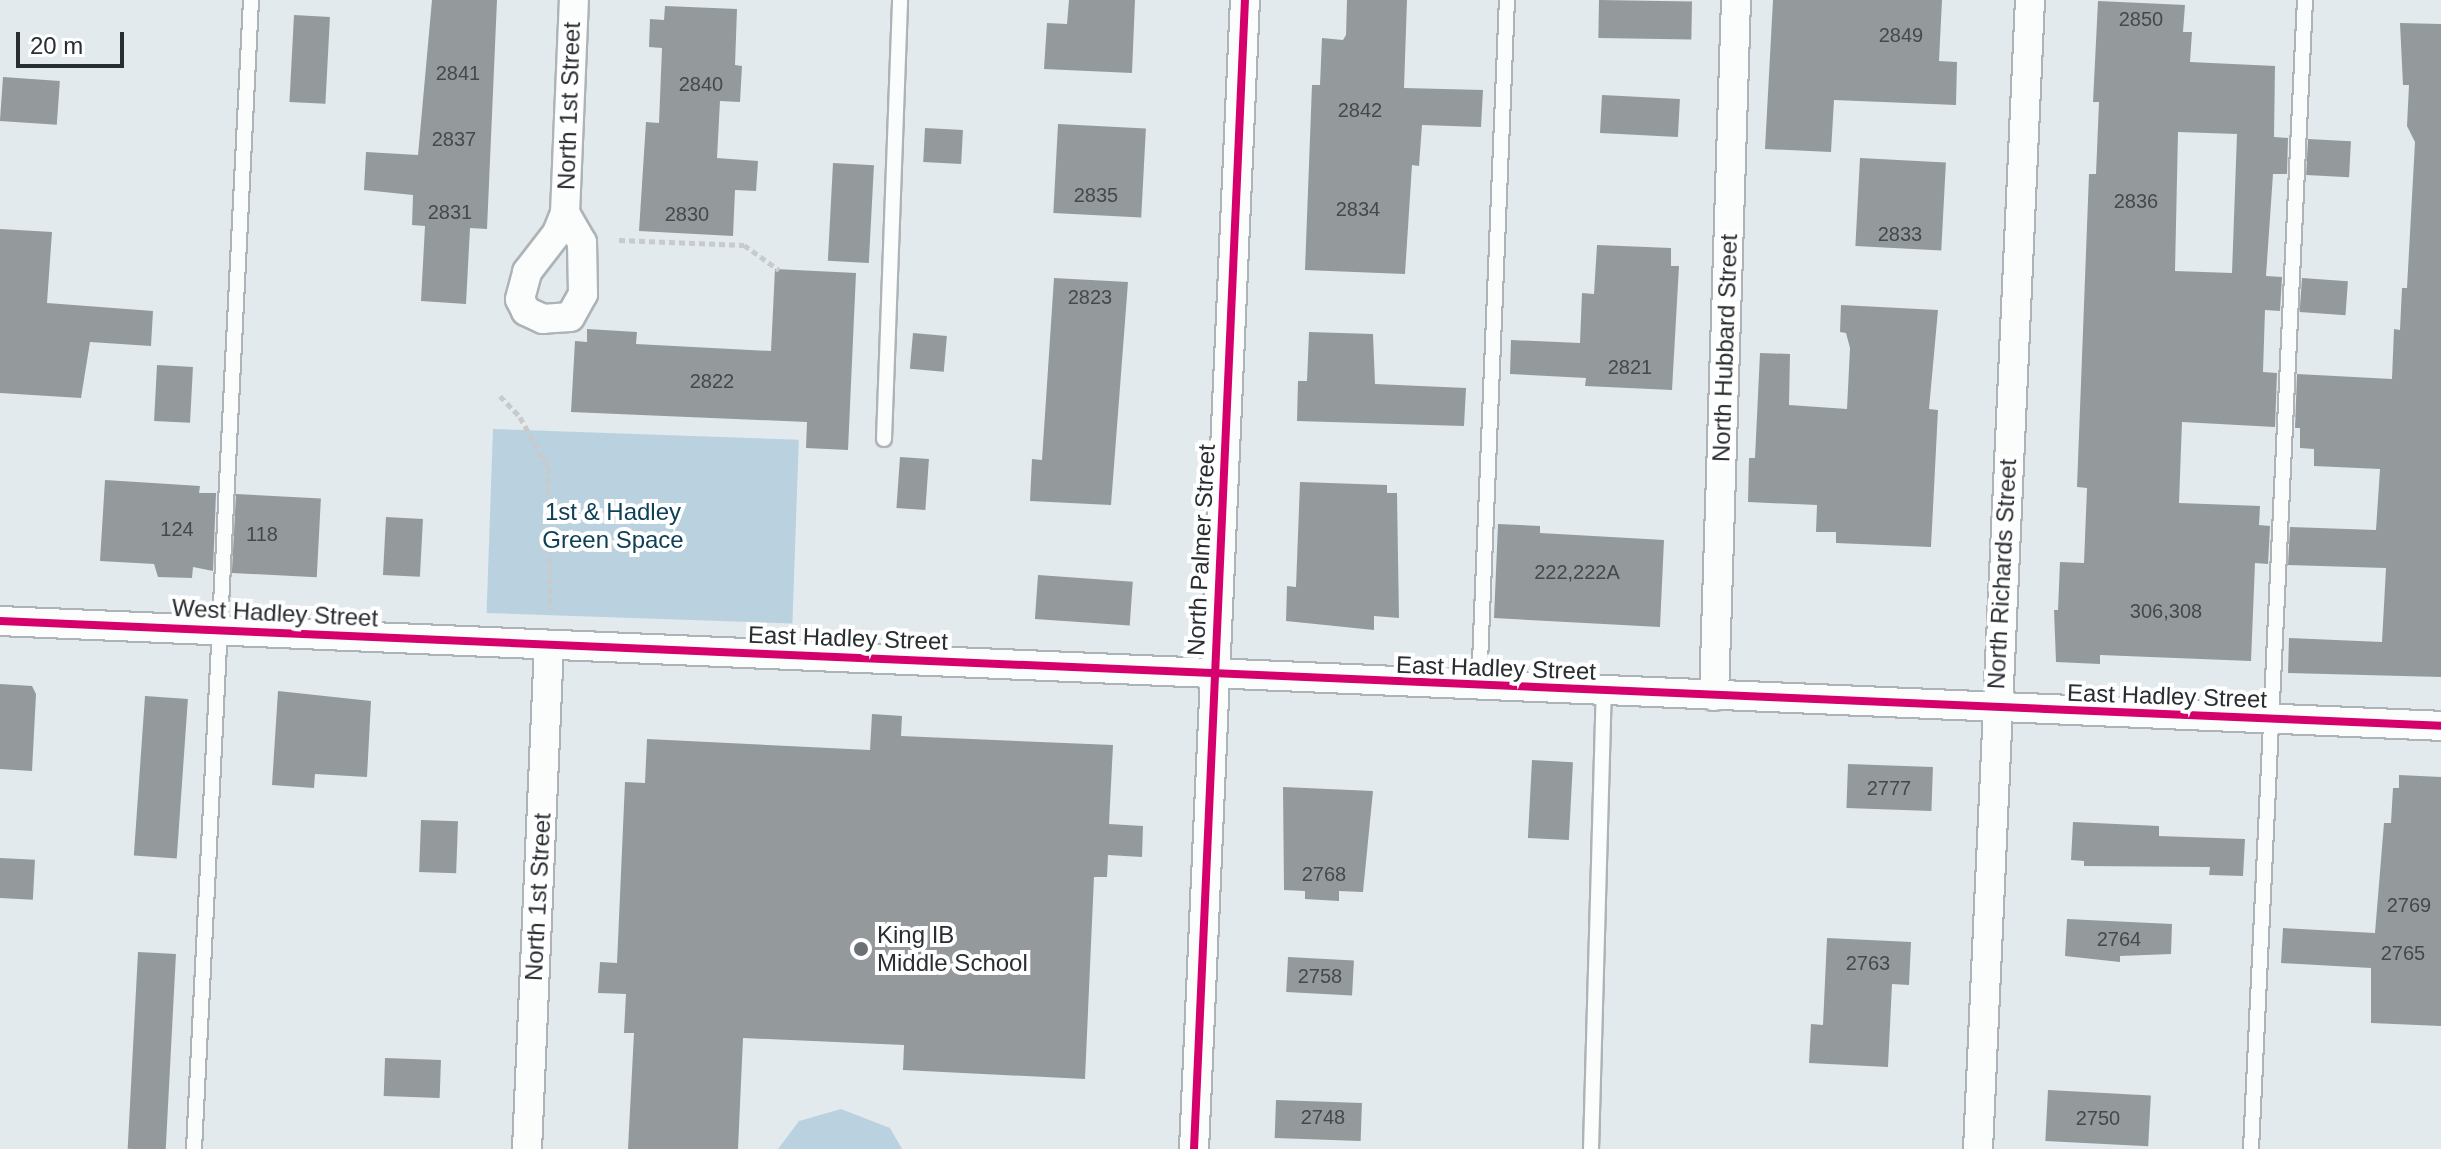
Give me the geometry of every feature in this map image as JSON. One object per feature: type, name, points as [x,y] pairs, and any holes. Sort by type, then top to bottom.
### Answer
[{"type":"street","name":"North 1st Street","points":[[565,213],[574,0]]},
{"type":"street","name":"North Palmer Street","points":[[1194,1149],[1245,0]]},
{"type":"street","name":"North Hubbard Street","points":[[1714,696],[1736,0]]},
{"type":"street","name":"North Richards Street","points":[[1978,1149],[2030,0]]},
{"type":"street","name":"West Hadley Street","points":[[0,621],[549,646]]},
{"type":"street","name":"North 1st Street","points":[[527,1149],[549,646]]},
{"type":"street","name":"East Hadley Street","points":[[549,646],[1996,710],[2441,726]]},
{"type":"lane","points":[[194,1149],[251,0]]},
{"type":"lane","points":[[884,439],[900,0]]},
{"type":"lane","points":[[1479,688],[1507,0]]},
{"type":"lane","points":[[2251,1149],[2305,0]]},
{"type":"lane","points":[[1591,1149],[1604,692]]},
{"type":"path","points":[[619,240],[744,245],[779,270]]},
{"type":"path","points":[[500,396],[520,417],[548,468],[550,610]]},
{"type":"green space","name":"1st & Hadley Green Space","points":[[493,429],[799,440],[792,624],[487,613]]},
{"type":"green space","points":[[841,1109],[890,1128],[902,1149],[778,1149],[799,1121]]},
{"type":"building","points":[[432,0],[497,0],[487,229],[470,228],[466,304],[421,301],[425,226],[412,225],[413,195],[364,190],[366,152],[418,155]]},
{"type":"building","points":[[1069,0],[1135,0],[1132,73],[1044,69],[1047,23],[1067,24]]},
{"type":"building","points":[[1347,0],[1407,0],[1404,88],[1483,90],[1481,127],[1422,125],[1419,166],[1412,165],[1405,274],[1305,270],[1312,85],[1320,85],[1322,38],[1343,40],[1346,35]]},
{"type":"building","points":[[1599,0],[1692,2],[1691,40],[1598,38]]},
{"type":"building","points":[[1773,0],[1942,0],[1939,61],[1957,62],[1956,105],[1834,100],[1831,152],[1765,149]]},
{"type":"building","points":[[2098,1],[2185,5],[2183,32],[2192,32],[2190,62],[2275,66],[2274,137],[2288,138],[2287,174],[2273,174],[2266,276],[2282,277],[2280,311],[2265,310],[2263,372],[2277,373],[2275,427],[2182,422],[2179,503],[2260,506],[2259,525],[2270,526],[2268,564],[2255,563],[2251,661],[2100,655],[2100,664],[2056,662],[2054,610],[2058,610],[2060,562],[2084,563],[2087,488],[2077,487],[2089,174],[2096,174],[2099,102],[2093,102]],"holes":[[[2178,132],[2237,134],[2232,273],[2175,271]]]},
{"type":"building","points":[[665,6],[737,9],[735,65],[742,66],[740,102],[720,101],[717,158],[758,161],[756,191],[735,190],[733,236],[639,231],[646,122],[659,123],[662,48],[649,47],[650,19],[664,20]]},
{"type":"building","points":[[294,15],[330,17],[325,104],[289,102]]},
{"type":"building","points":[[2400,23],[2441,24],[2441,677],[2288,673],[2289,638],[2382,642],[2386,568],[2288,565],[2290,527],[2376,530],[2380,469],[2314,466],[2314,449],[2300,448],[2300,428],[2295,428],[2297,374],[2392,379],[2394,329],[2400,330],[2402,288],[2407,288],[2415,142],[2407,126],[2409,85],[2403,85]]},
{"type":"building","points":[[3,77],[60,81],[57,125],[0,121]]},
{"type":"building","points":[[1602,95],[1680,99],[1678,137],[1600,133]]},
{"type":"building","points":[[1058,124],[1146,129],[1141,217],[1053,213]]},
{"type":"building","points":[[925,128],[963,130],[961,164],[923,162]]},
{"type":"building","points":[[2308,139],[2351,141],[2349,177],[2306,175]]},
{"type":"building","points":[[1860,158],[1946,163],[1941,250],[1855,246]]},
{"type":"building","points":[[833,163],[874,165],[869,263],[828,261]]},
{"type":"building","points":[[0,229],[52,232],[47,303],[153,311],[151,346],[90,342],[81,398],[0,393]]},
{"type":"building","points":[[1597,245],[1671,248],[1671,266],[1679,266],[1672,390],[1585,386],[1586,378],[1510,374],[1511,340],[1580,343],[1582,293],[1594,294]]},
{"type":"building","points":[[775,269],[856,273],[848,450],[806,448],[807,422],[571,412],[575,341],[587,342],[587,329],[637,332],[636,344],[771,351]]},
{"type":"building","points":[[1054,278],[1128,282],[1111,505],[1030,501],[1032,459],[1042,460]]},
{"type":"building","points":[[2302,278],[2348,281],[2346,315],[2300,312]]},
{"type":"building","points":[[1841,305],[1938,310],[1929,409],[1938,410],[1931,547],[1836,543],[1836,532],[1816,532],[1817,505],[1748,502],[1749,458],[1755,458],[1760,353],[1790,354],[1789,405],[1847,409],[1850,348],[1846,333],[1840,332]]},
{"type":"building","points":[[1309,332],[1373,334],[1375,384],[1466,388],[1464,426],[1297,421],[1298,381],[1307,381]]},
{"type":"building","points":[[913,333],[947,336],[944,372],[910,369]]},
{"type":"building","points":[[157,365],[193,367],[190,423],[154,421]]},
{"type":"building","points":[[900,457],[929,459],[925,510],[896,508]]},
{"type":"building","points":[[105,480],[200,486],[199,493],[216,493],[213,571],[193,567],[192,578],[158,577],[154,564],[100,561]]},
{"type":"building","points":[[1300,482],[1387,485],[1387,493],[1397,493],[1399,618],[1374,616],[1374,630],[1286,621],[1287,586],[1296,587]]},
{"type":"building","points":[[236,494],[321,498],[317,577],[232,573]]},
{"type":"building","points":[[386,517],[423,519],[420,577],[383,575]]},
{"type":"building","points":[[1498,524],[1540,526],[1540,533],[1664,540],[1660,627],[1494,618]]},
{"type":"building","points":[[1038,575],[1133,582],[1130,626],[1035,619]]},
{"type":"building","points":[[0,684],[32,686],[36,694],[32,771],[0,769]]},
{"type":"building","points":[[278,691],[371,701],[367,777],[315,774],[314,788],[272,785]]},
{"type":"building","points":[[145,696],[188,699],[177,859],[134,856]]},
{"type":"building","points":[[872,714],[902,716],[901,736],[1113,745],[1109,824],[1143,826],[1142,857],[1108,855],[1107,877],[1094,877],[1085,1079],[903,1070],[904,1045],[743,1038],[738,1149],[628,1149],[634,1033],[624,1033],[626,994],[598,993],[600,962],[617,963],[625,782],[645,783],[647,739],[870,750]]},
{"type":"building","points":[[1532,760],[1573,762],[1569,840],[1528,838]]},
{"type":"building","points":[[1848,764],[1933,767],[1931,811],[1846,808]]},
{"type":"building","points":[[2399,775],[2441,777],[2441,1026],[2371,1023],[2371,968],[2281,963],[2283,928],[2375,933],[2384,823],[2391,823],[2393,788],[2399,788]]},
{"type":"building","points":[[1283,787],[1373,791],[1363,892],[1339,891],[1339,901],[1305,899],[1305,891],[1284,890]]},
{"type":"building","points":[[421,820],[458,821],[456,873],[419,872]]},
{"type":"building","points":[[2073,822],[2159,826],[2159,836],[2245,839],[2243,876],[2209,875],[2210,867],[2084,866],[2084,861],[2071,860]]},
{"type":"building","points":[[0,858],[35,860],[33,900],[0,898]]},
{"type":"building","points":[[2067,919],[2172,924],[2171,954],[2120,956],[2120,962],[2065,956]]},
{"type":"building","points":[[1827,938],[1911,942],[1909,985],[1892,984],[1888,1067],[1809,1063],[1811,1024],[1823,1025]]},
{"type":"building","points":[[138,952],[176,954],[166,1149],[128,1149]]},
{"type":"building","points":[[1288,957],[1354,960],[1352,995],[1286,992]]},
{"type":"building","points":[[385,1058],[441,1060],[440,1098],[384,1096]]},
{"type":"building","points":[[2048,1090],[2151,1095],[2148,1146],[2045,1141]]},
{"type":"building","points":[[1276,1100],[1362,1103],[1361,1141],[1275,1138]]},
{"type":"cycle path","points":[[1194,1149],[1245,0]]},
{"type":"cycle path","points":[[0,621],[2441,726]]},
{"type":"place","name":"King IB Middle School","points":[[861,949]]}]
